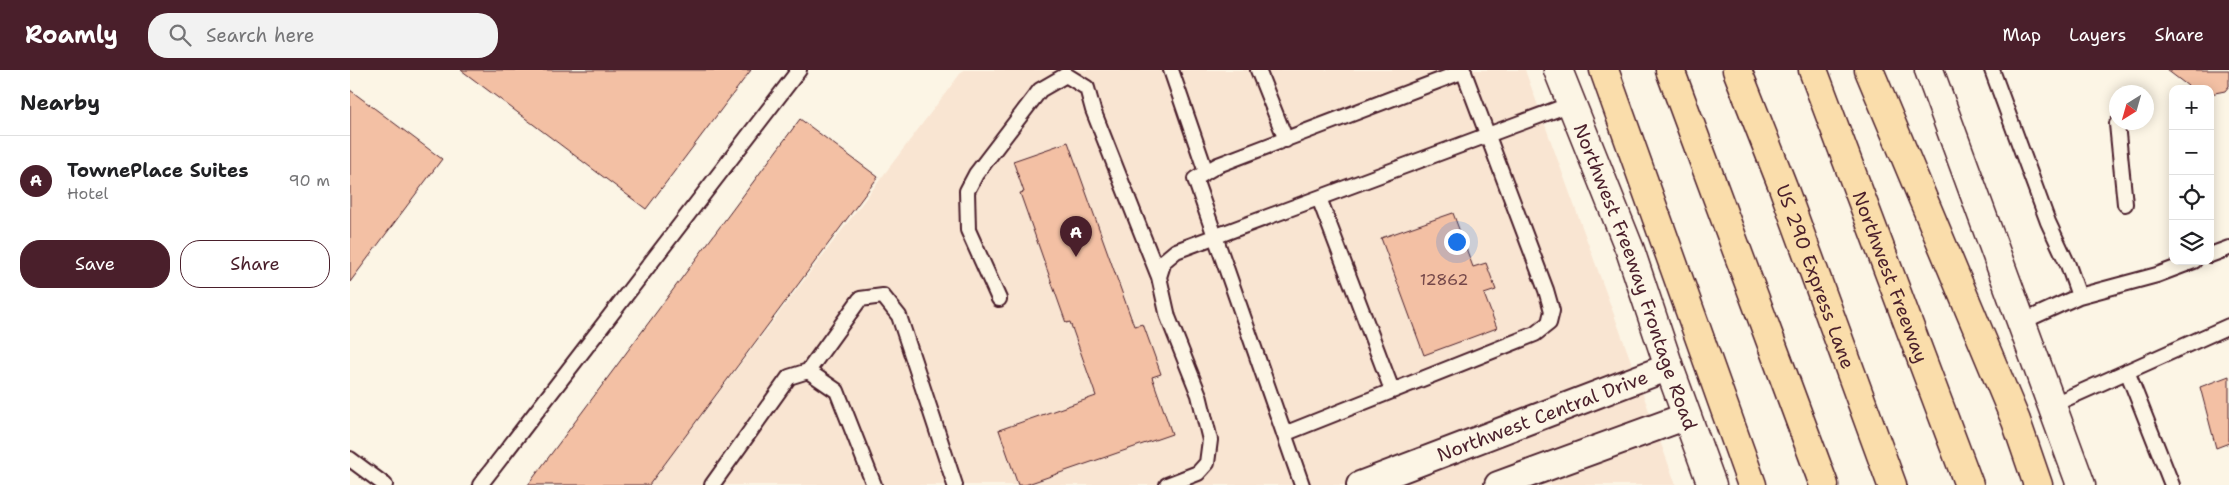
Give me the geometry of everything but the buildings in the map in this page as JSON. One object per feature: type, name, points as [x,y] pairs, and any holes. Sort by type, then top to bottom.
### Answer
[{"type":"highway","points":[[1604,70],[1752,485]]},
{"type":"highway","points":[[1670,70],[1824,485]]},
{"type":"highway","name":"US 290 Express Lane","points":[[1737,70],[1783,187],[1892,485]]},
{"type":"highway","name":"Northwest Freeway","points":[[1813,70],[1970,485]]},
{"type":"highway","points":[[1869,70],[2016,421],[2038,485]]},
{"type":"main road","name":"Northwest Freeway Frontage Road","points":[[1558,70],[1630,250],[1669,367],[1712,485]]},
{"type":"main road","points":[[1929,70],[2081,485]]},
{"type":"street","name":"Northwest Central Drive","points":[[1360,485],[1669,367]]},
{"type":"street","points":[[1498,485],[1687,416]]},
{"type":"lane","points":[[480,485],[799,70]]},
{"type":"lane","points":[[1171,70],[1206,172]]},
{"type":"lane","points":[[1258,70],[1286,140]]},
{"type":"lane","points":[[1284,434],[1534,334],[1549,323],[1552,310],[1546,290],[1463,70],[1218,165],[1195,178],[1214,236],[1302,485]]},
{"type":"lane","points":[[1992,70],[2048,222],[2068,265],[2079,296]]},
{"type":"lane","points":[[999,298],[968,230],[967,191],[976,174],[1040,90],[1066,75],[1087,88],[1093,110],[1159,277],[1168,318],[1199,395],[1210,440],[1207,463],[1198,473],[1167,485]]},
{"type":"lane","points":[[1159,277],[1164,261],[1176,251],[1571,104]]},
{"type":"lane","points":[[2118,130],[2125,204]]},
{"type":"lane","points":[[1319,198],[1392,390]]},
{"type":"lane","points":[[2214,254],[2229,248]]},
{"type":"lane","points":[[2022,322],[2079,296],[2157,275],[2183,265]]},
{"type":"lane","points":[[712,485],[789,377],[808,371],[860,299],[883,296],[899,316],[955,485]]},
{"type":"lane","points":[[2052,405],[2229,326]]},
{"type":"lane","points":[[808,371],[837,391],[874,485]]},
{"type":"lane","points":[[2127,371],[2172,485]]},
{"type":"lane","points":[[350,459],[384,485]]},
{"type":"shaded area","points":[[963,70],[1525,70],[1676,485],[649,485]]},
{"type":"place","name":"TownePlace Suites","points":[[1076,257]]}]
